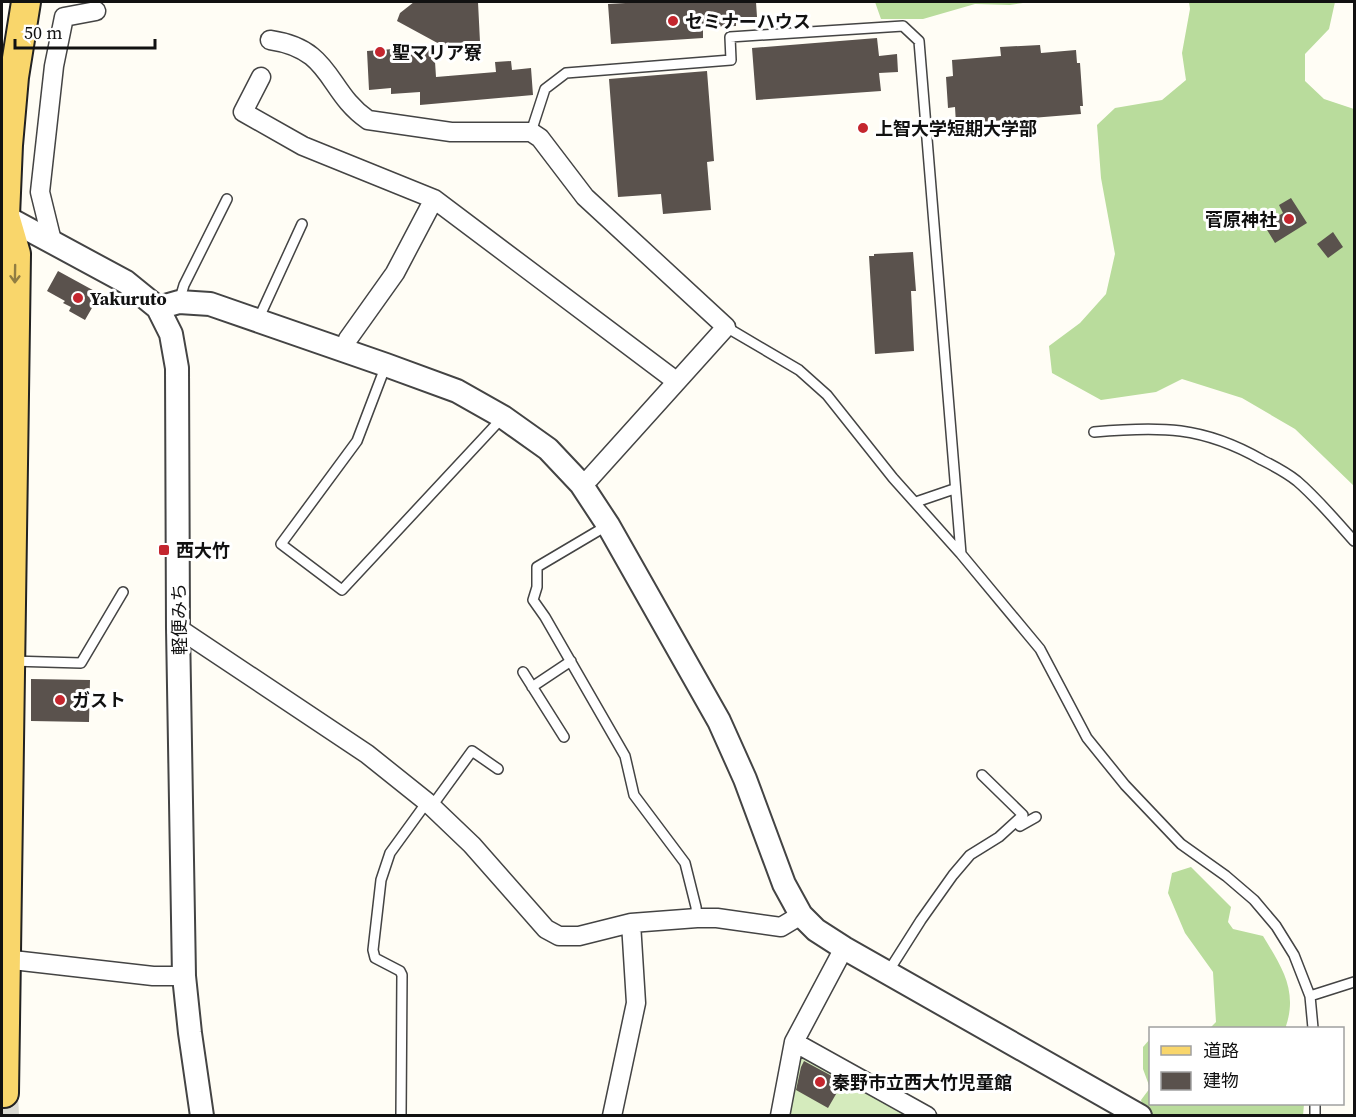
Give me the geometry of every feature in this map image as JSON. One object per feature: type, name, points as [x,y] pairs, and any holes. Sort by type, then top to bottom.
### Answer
[{"type":"main road","points":[[4,1094],[5,784],[15,254],[3,219],[14,77],[26,2]]},
{"type":"street","points":[[52,241],[40,192],[57,54],[64,18],[96,11]]},
{"type":"street","points":[[270,40],[296,45],[315,58],[359,114],[368,120],[451,132],[531,132],[540,138],[585,196],[726,327],[590,478],[581,484]]},
{"type":"street","points":[[261,76],[243,112],[303,146],[434,199],[676,381]]},
{"type":"street","points":[[344,350],[348,339],[395,273],[434,199]]},
{"type":"street","name":"軽便みち","points":[[3,219],[52,241],[168,305],[177,368],[178,628],[184,976],[202,1116]]},
{"type":"street","points":[[168,305],[210,304],[457,391],[503,417],[548,449],[581,484],[608,525],[719,721],[745,778],[784,884],[801,915],[816,930],[844,948],[1118,1109],[1140,1116]]},
{"type":"street","points":[[178,628],[368,754],[430,804],[472,845],[546,929],[559,936],[579,936],[631,922],[697,918],[717,918],[781,927],[801,915]]},
{"type":"street","points":[[612,1116],[636,1003],[631,922]]},
{"type":"street","points":[[780,1116],[794,1042],[844,948]]},
{"type":"street","points":[[3,959],[153,976],[184,976]]},
{"type":"street","points":[[794,1042],[927,1116]]},
{"type":"lane","points":[[531,132],[546,89],[566,73],[731,60],[730,37],[903,26],[919,41],[961,554]]},
{"type":"lane","points":[[168,305],[184,285],[227,199]]},
{"type":"lane","points":[[258,320],[302,224]]},
{"type":"lane","points":[[726,327],[799,370],[827,395],[893,478],[961,554],[1040,649],[1087,738],[1125,785],[1181,844],[1226,876],[1254,900],[1276,926],[1294,955],[1310,996],[1313,1027]]},
{"type":"lane","points":[[386,365],[357,441],[281,544],[342,590],[503,417]]},
{"type":"lane","points":[[1094,432],[1127,429],[1179,429],[1212,437],[1245,450],[1297,481],[1354,541]]},
{"type":"lane","points":[[916,502],[954,489]]},
{"type":"lane","points":[[608,525],[537,567],[537,587],[533,600],[625,756],[634,795],[685,863],[697,918]]},
{"type":"lane","points":[[8,661],[81,663],[123,592]]},
{"type":"lane","points":[[532,687],[571,661]]},
{"type":"lane","points":[[523,672],[564,737]]},
{"type":"lane","points":[[401,1116],[402,975],[400,971],[375,958],[373,950],[381,880],[390,853],[472,751],[498,769]]},
{"type":"lane","points":[[888,972],[921,920],[970,855],[999,837],[1023,815],[982,775]]},
{"type":"lane","points":[[1016,822],[1020,826],[1036,817]]},
{"type":"lane","points":[[1310,996],[1354,982]]},
{"type":"green space","points":[[875,2],[1030,2],[1010,5],[975,4],[923,19],[881,19]]},
{"type":"green space","points":[[1189,2],[1335,2],[1329,29],[1305,54],[1305,81],[1324,99],[1354,109],[1354,486],[1295,429],[1242,398],[1182,379],[1156,392],[1101,400],[1052,373],[1049,346],[1080,323],[1106,294],[1115,254],[1101,178],[1097,125],[1115,108],[1162,100],[1186,80],[1182,53],[1190,9]]},
{"type":"green space","points":[[1191,867],[1231,907],[1228,922],[1233,929],[1263,936],[1281,968],[1289,990],[1286,1027],[1211,1027],[1216,1022],[1213,972],[1185,933],[1168,893],[1172,873]]},
{"type":"green space","points":[[1149,1040],[1149,1085],[1143,1069],[1143,1047]]},
{"type":"green space","points":[[805,1055],[909,1116],[786,1116],[795,1059]]},
{"type":"green space","points":[[1149,1089],[1149,1105],[1304,1105],[1303,1116],[1145,1115],[1141,1100]]},
{"type":"building","points":[[414,2],[478,2],[480,42],[443,46],[397,21],[400,13]]},
{"type":"building","name":"セミナーハウス","points":[[756,2],[757,17],[736,17],[736,26],[703,27],[703,38],[611,44],[608,4]]},
{"type":"building","points":[[877,38],[879,56],[897,54],[898,72],[879,73],[881,91],[756,100],[752,48]]},
{"type":"building","points":[[1040,45],[1041,53],[1076,50],[1077,63],[1080,63],[1083,106],[1080,106],[1081,114],[956,124],[955,107],[948,108],[946,77],[953,76],[952,60],[1001,56],[1000,47]]},
{"type":"building","name":"聖マリア寮","points":[[434,46],[436,77],[496,72],[495,62],[511,61],[512,70],[531,68],[533,95],[420,105],[420,92],[391,94],[391,88],[369,90],[367,51]]},
{"type":"building","points":[[707,71],[714,161],[707,162],[711,210],[663,214],[661,194],[618,197],[609,79]]},
{"type":"building","name":"菅原神社","points":[[1291,198],[1307,223],[1275,243],[1264,225],[1283,213],[1279,205]]},
{"type":"building","points":[[1333,232],[1343,247],[1328,258],[1317,244]]},
{"type":"building","points":[[913,252],[916,291],[911,291],[914,351],[875,354],[869,256]]},
{"type":"building","name":"Yakuruto","points":[[58,271],[100,294],[85,320],[69,311],[71,307],[63,303],[65,301],[47,291]]},
{"type":"building","name":"ガスト","points":[[31,679],[90,680],[89,722],[31,721]]},
{"type":"building","name":"秦野市立西大竹児童館","points":[[804,1061],[843,1082],[828,1108],[796,1090]]},
{"type":"tunnel","points":[[4,1093],[5,1116]]},
{"type":"place","name":"セミナーハウス","points":[[673,21]]},
{"type":"place","name":"聖マリア寮","points":[[380,52]]},
{"type":"place","name":"上智大学短期大学部","points":[[863,128]]},
{"type":"place","name":"菅原神社","points":[[1289,219]]},
{"type":"place","name":"Yakuruto","points":[[78,298]]},
{"type":"place","name":"西大竹","points":[[164,550]]},
{"type":"place","name":"ガスト","points":[[60,700]]},
{"type":"place","name":"秦野市立西大竹児童館","points":[[820,1082]]}]
